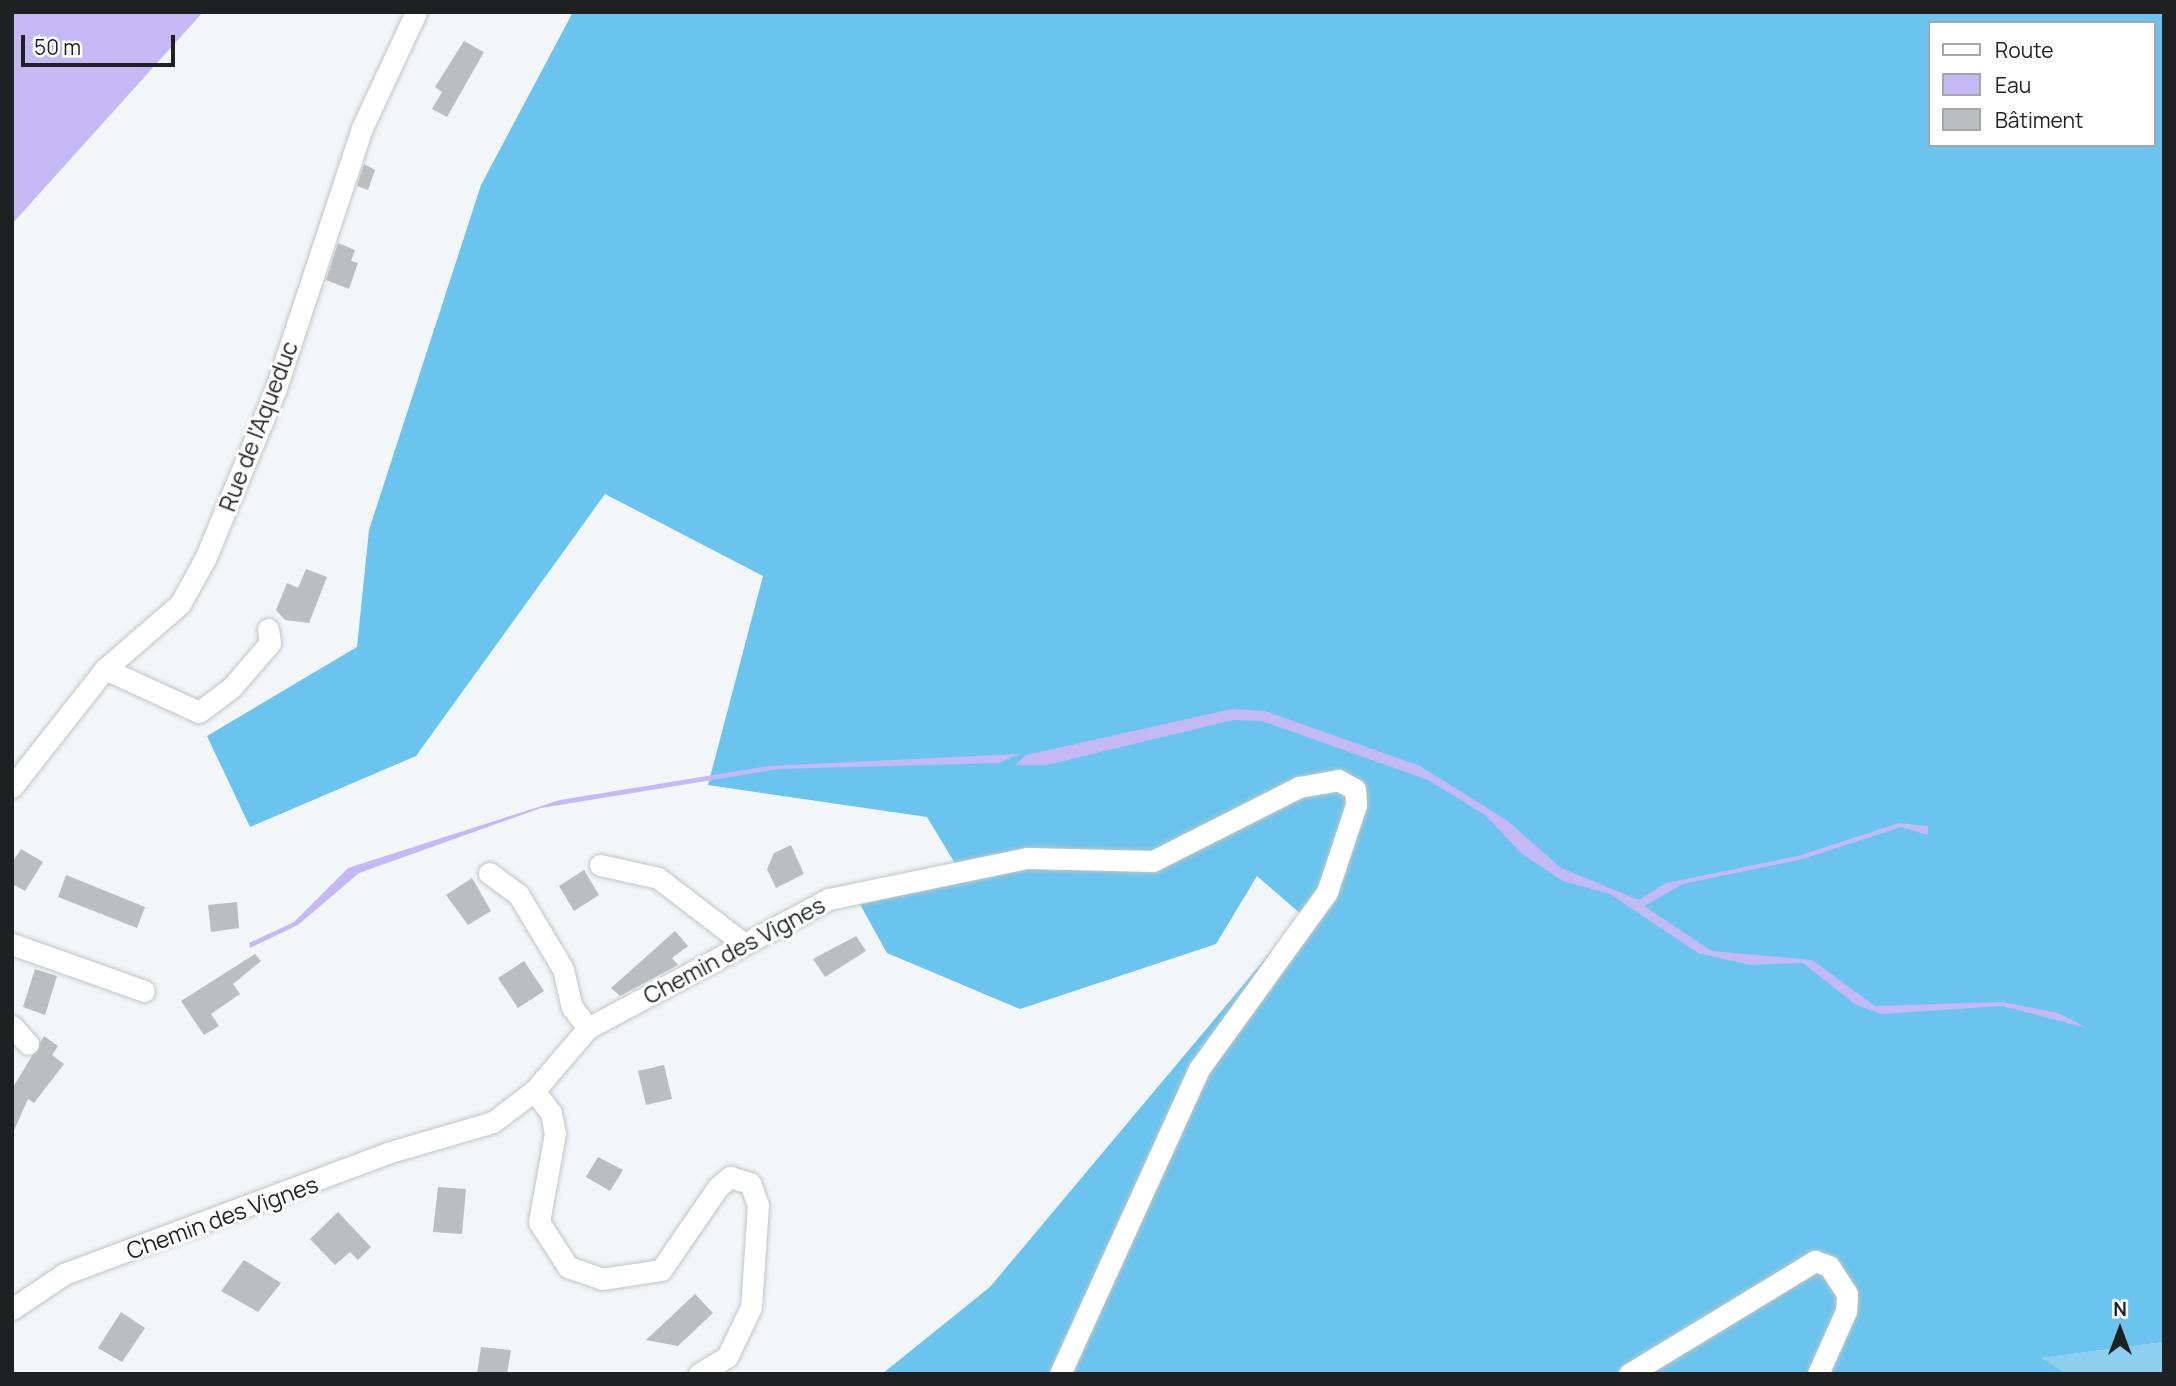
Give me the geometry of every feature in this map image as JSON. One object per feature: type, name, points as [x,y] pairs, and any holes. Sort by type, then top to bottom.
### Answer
[{"type":"street","name":"Rue de l'Aqueduc","points":[[12,787],[105,669],[160,626],[205,559],[275,391],[362,128],[416,12]]},
{"type":"street","points":[[105,669],[199,712],[232,687],[270,643],[268,629]]},
{"type":"street","name":"Chemin des Vignes","points":[[12,1309],[64,1274],[387,1153],[493,1122],[534,1091],[588,1028],[743,943],[862,888],[1027,858],[1153,861],[1310,783],[1338,780],[1355,789],[1356,805],[1327,892],[1199,1069],[1060,1374]]},
{"type":"street","points":[[600,865],[658,878],[743,943]]},
{"type":"street","points":[[489,873],[518,894],[563,969],[572,1007],[588,1028]]},
{"type":"street","points":[[12,944],[144,991]]},
{"type":"street","points":[[12,1026],[28,1044]]},
{"type":"street","points":[[534,1091],[551,1113],[555,1133],[539,1222],[568,1267],[602,1279],[661,1270],[718,1187],[730,1177],[750,1183],[758,1205],[751,1307],[727,1357],[699,1374]]},
{"type":"street","points":[[1629,1374],[1815,1261],[1829,1266],[1847,1294],[1846,1311],[1818,1374]]},
{"type":"shaded area","points":[[573,12],[2164,12],[2164,1342],[2041,1358],[2067,1374],[882,1374],[990,1287],[1302,915],[1257,876],[1216,944],[1020,1009],[887,953],[857,899],[956,865],[927,817],[708,785],[763,576],[605,494],[416,756],[250,827],[207,736],[357,647],[369,530],[481,185]]},
{"type":"shaded area","points":[[2164,1342],[2164,1374],[2067,1374],[2040,1358]]},
{"type":"water","points":[[12,12],[203,12],[12,224]]},
{"type":"water","points":[[1232,709],[1265,711],[1420,766],[1508,821],[1561,868],[1639,900],[1666,883],[1798,856],[1899,823],[1928,826],[1928,835],[1901,827],[1803,859],[1683,884],[1644,906],[1712,951],[1812,960],[1875,1006],[2003,1002],[2058,1013],[2087,1028],[2002,1006],[1882,1014],[1856,1005],[1803,963],[1750,965],[1698,953],[1610,894],[1563,881],[1521,853],[1485,815],[1428,780],[1262,721],[1233,720],[1047,765],[1015,765],[1026,755]]},
{"type":"water","points":[[1020,754],[999,763],[779,769],[541,808],[359,873],[298,925],[250,948],[249,943],[294,922],[348,868],[560,800],[769,766]]},
{"type":"building","points":[[464,41],[484,52],[447,117],[432,109],[442,92],[435,87]]},
{"type":"building","points":[[364,164],[375,170],[368,190],[357,186]]},
{"type":"building","points":[[338,243],[355,250],[351,261],[358,263],[349,289],[326,280]]},
{"type":"building","points":[[306,569],[327,577],[309,623],[285,620],[276,610],[287,583],[298,588]]},
{"type":"building","points":[[791,845],[804,874],[776,888],[767,869],[774,853]]},
{"type":"building","points":[[21,849],[43,862],[25,891],[12,884],[12,863]]},
{"type":"building","points":[[584,870],[599,895],[574,911],[559,886]]},
{"type":"building","points":[[66,875],[145,907],[137,928],[58,897]]},
{"type":"building","points":[[472,878],[491,911],[468,925],[446,895]]},
{"type":"building","points":[[237,902],[239,928],[211,932],[208,905]]},
{"type":"building","points":[[675,931],[688,946],[672,958],[678,965],[620,996],[611,988]]},
{"type":"building","points":[[856,936],[866,951],[825,977],[813,959]]},
{"type":"building","points":[[255,954],[261,961],[233,984],[240,994],[211,1014],[219,1026],[204,1035],[181,1001]]},
{"type":"building","points":[[524,961],[544,991],[518,1008],[498,978]]},
{"type":"building","points":[[35,969],[57,976],[45,1015],[23,1007]]},
{"type":"building","points":[[44,1036],[58,1046],[52,1055],[64,1064],[34,1103],[28,1099],[12,1135],[12,1089]]},
{"type":"building","points":[[664,1065],[672,1099],[646,1105],[638,1071]]},
{"type":"building","points":[[598,1157],[623,1170],[610,1191],[586,1177]]},
{"type":"building","points":[[438,1187],[466,1189],[462,1234],[433,1232]]},
{"type":"building","points":[[338,1212],[371,1247],[358,1260],[350,1252],[335,1265],[310,1239]]},
{"type":"building","points":[[244,1260],[281,1283],[258,1312],[221,1291]]},
{"type":"building","points":[[695,1294],[713,1313],[678,1346],[646,1340]]},
{"type":"building","points":[[121,1312],[145,1328],[122,1362],[98,1348]]},
{"type":"building","points":[[481,1347],[511,1350],[507,1374],[477,1374]]}]
